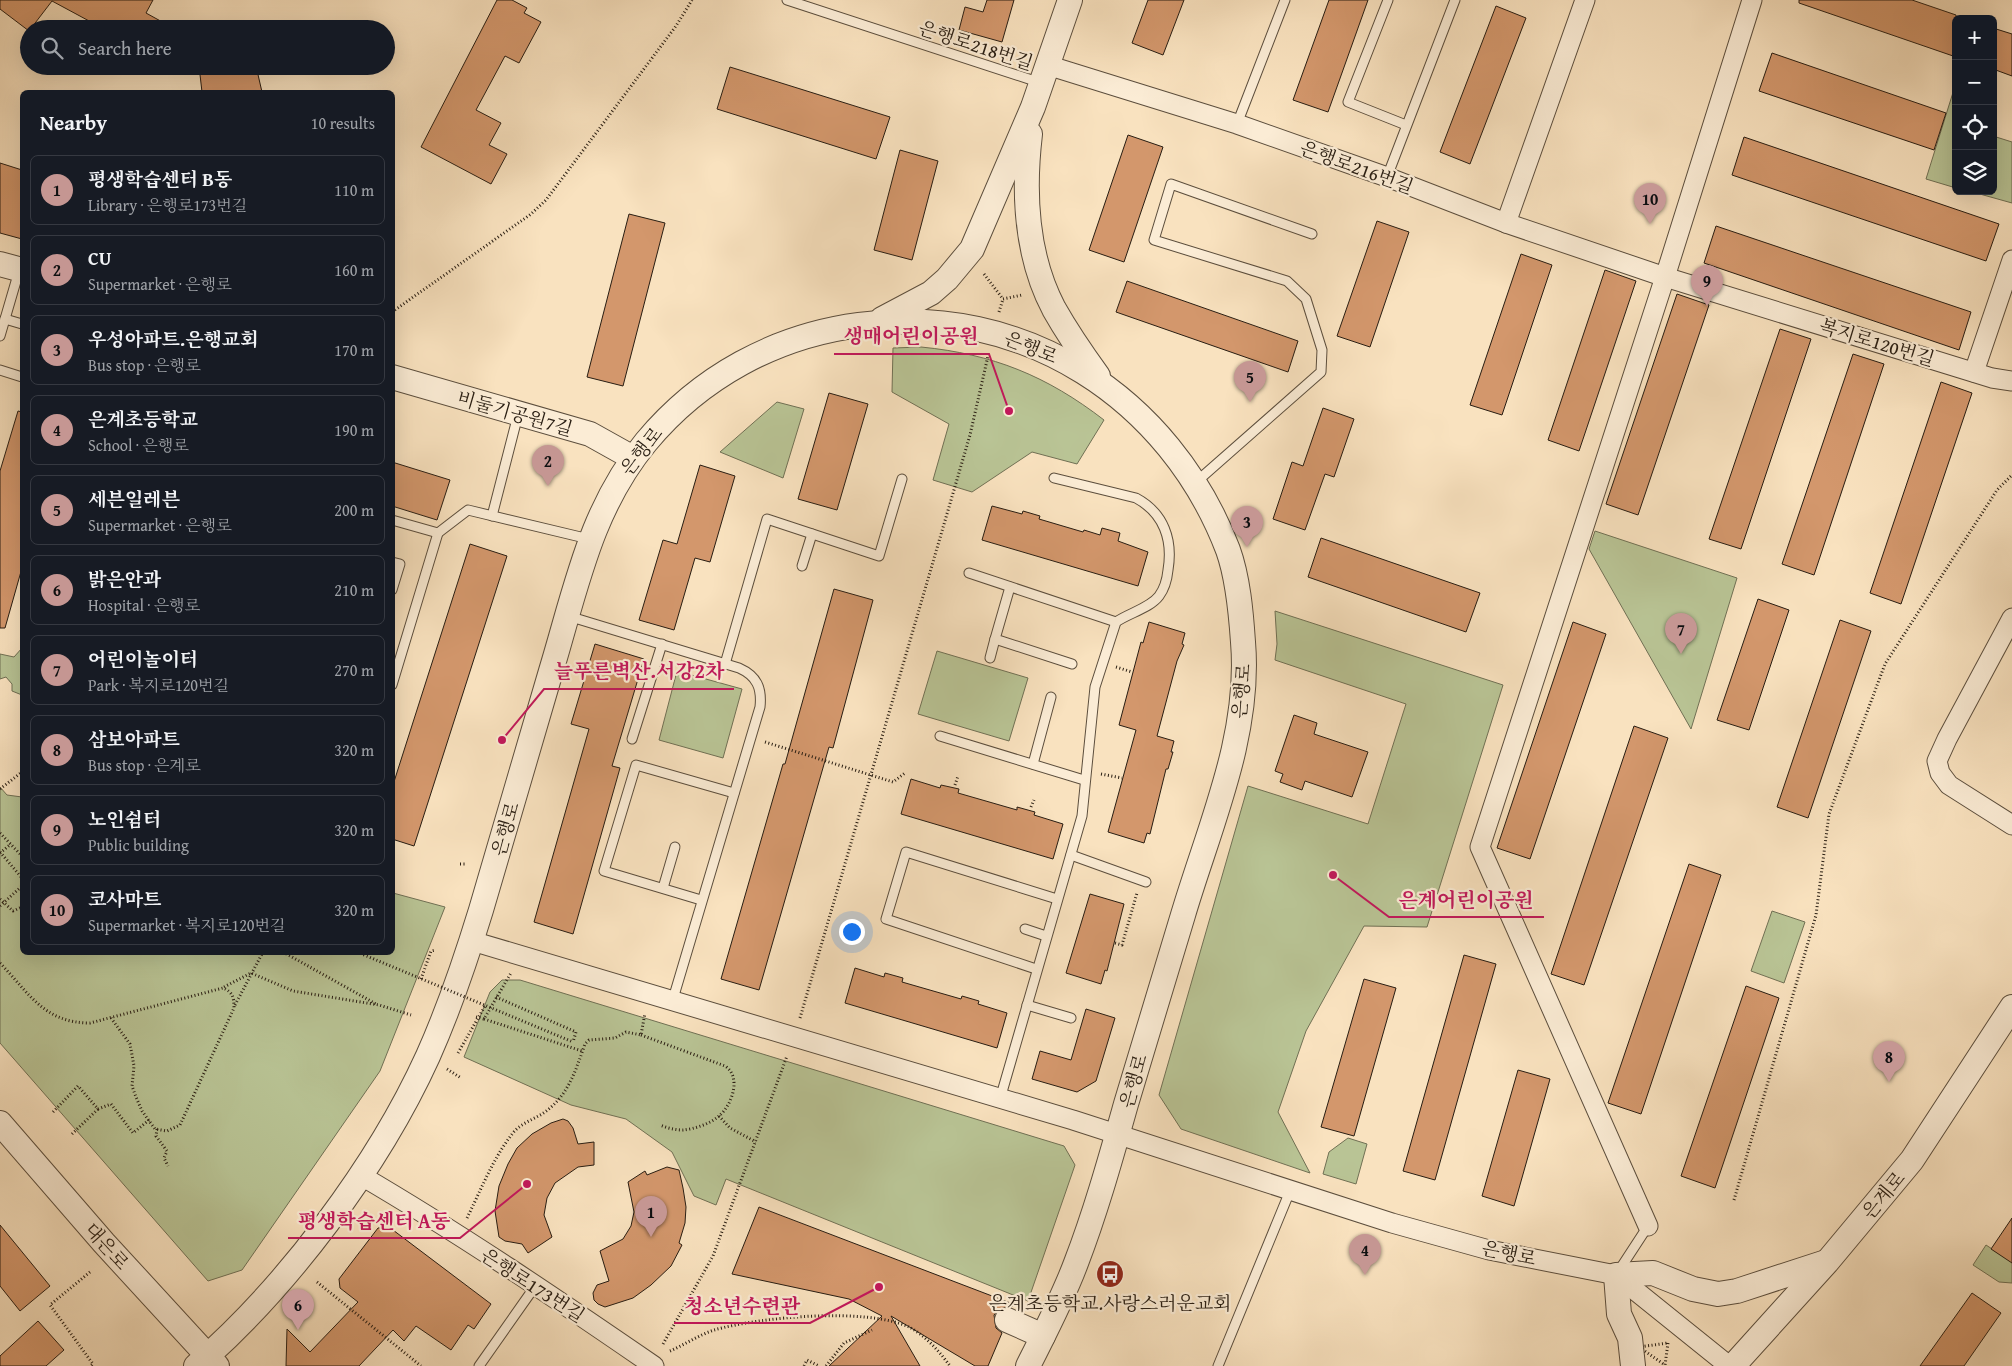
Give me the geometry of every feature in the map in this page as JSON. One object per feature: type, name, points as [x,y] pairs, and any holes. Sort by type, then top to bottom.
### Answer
[{"type":"street","points":[[876,322],[930,293],[948,279],[964,260],[979,236],[1033,107],[1070,0]]},
{"type":"street","points":[[1506,223],[1585,0]]},
{"type":"street","points":[[1648,1226],[1480,847],[1666,277],[1752,0]]},
{"type":"street","name":"은행로216번길","points":[[1044,74],[1237,124],[1387,177],[1506,223],[1666,277]]},
{"type":"street","points":[[1033,107],[1026,169],[1027,202],[1040,274],[1054,308],[1104,386]]},
{"type":"street","points":[[1974,372],[2012,260]]},
{"type":"street","name":"복지로120번길","points":[[1666,277],[1974,372],[2012,381]]},
{"type":"street","name":"은행로","points":[[207,1363],[310,1245],[392,1126],[428,1056],[472,941],[589,539],[619,480],[633,458],[664,422],[683,404],[748,358],[814,333],[876,322],[934,322],[994,332],[1060,358],[1104,386],[1146,421],[1165,442],[1195,483],[1229,553],[1244,646],[1241,708],[1234,750],[1118,1134],[1076,1263],[1028,1366]]},
{"type":"street","name":"비둘기공원7길","points":[[395,378],[518,415],[590,434],[633,458]]},
{"type":"street","points":[[2012,618],[1937,761],[1940,773],[1950,785],[2012,825]]},
{"type":"street","name":"은행로","points":[[472,941],[672,999],[1118,1134],[1392,1223],[1489,1250],[1616,1276]]},
{"type":"street","name":"은계로","points":[[1731,1366],[1827,1262],[1912,1160],[2012,1007]]},
{"type":"street","name":"대은로","points":[[0,1123],[207,1363]]},
{"type":"street","name":"은행로173번길","points":[[360,1175],[536,1285],[654,1366]]},
{"type":"street","points":[[1616,1276],[1653,1274],[1693,1289],[1718,1294],[1738,1291],[1827,1262]]},
{"type":"street","points":[[1616,1276],[1619,1314],[1630,1338],[1633,1366]]},
{"type":"street","points":[[1616,1276],[1731,1366]]},
{"type":"street","points":[[1007,1320],[1042,1336]]},
{"type":"lane","name":"은행로218번길","points":[[787,0],[1044,74]]},
{"type":"lane","points":[[1237,124],[1285,0]]},
{"type":"lane","points":[[1388,0],[1348,102],[1406,125]]},
{"type":"lane","points":[[1387,177],[1455,0]]},
{"type":"lane","points":[[1195,483],[1321,372],[1322,350],[1306,298],[1288,281],[1154,240],[1171,184],[1312,234]]},
{"type":"lane","points":[[0,336],[14,268]]},
{"type":"lane","points":[[5,319],[20,323]]},
{"type":"lane","points":[[0,370],[20,376]]},
{"type":"lane","points":[[492,516],[518,415]]},
{"type":"lane","points":[[1000,1099],[1036,969],[1082,816],[1084,780],[1095,687],[1116,622],[1152,602],[1164,589],[1170,551],[1162,522],[1153,508],[1136,498],[1054,478]]},
{"type":"lane","points":[[725,664],[767,519],[879,556],[902,479]]},
{"type":"lane","points":[[395,672],[438,533],[468,510],[589,539]]},
{"type":"lane","points":[[395,521],[438,533]]},
{"type":"lane","points":[[802,566],[812,534]]},
{"type":"lane","points":[[395,563],[400,564],[395,580]]},
{"type":"lane","points":[[969,573],[1116,622]]},
{"type":"lane","points":[[990,658],[1010,587]]},
{"type":"lane","points":[[568,616],[750,672],[759,684],[760,707],[672,999]]},
{"type":"lane","points":[[995,638],[1072,664]]},
{"type":"lane","points":[[632,739],[662,644]]},
{"type":"lane","points":[[1032,764],[1051,697]]},
{"type":"lane","points":[[940,736],[1084,780]]},
{"type":"lane","points":[[702,900],[604,871],[636,765],[734,793]]},
{"type":"lane","points":[[663,888],[675,847]]},
{"type":"lane","points":[[1036,969],[886,919],[906,852],[1057,899]]},
{"type":"lane","points":[[1071,855],[1146,882]]},
{"type":"lane","points":[[1024,929],[1046,936]]},
{"type":"lane","points":[[1027,1005],[1071,1018]]},
{"type":"lane","points":[[1218,1366],[1290,1191]]},
{"type":"lane","points":[[1616,1276],[1648,1226]]},
{"type":"lane","points":[[479,1366],[536,1285]]},
{"type":"path","points":[[395,310],[531,214],[546,200],[676,26],[692,0]]},
{"type":"path","points":[[984,274],[1004,299]]},
{"type":"path","points":[[1004,299],[1027,294]]},
{"type":"path","points":[[999,314],[1004,299]]},
{"type":"path","points":[[799,1024],[970,434],[988,355]]},
{"type":"path","points":[[1734,1200],[1816,915],[1829,814],[1885,664],[1997,490],[2012,475]]},
{"type":"path","points":[[1115,667],[1132,672]]},
{"type":"path","points":[[765,742],[893,782],[905,773]]},
{"type":"path","points":[[1098,773],[1122,778]]},
{"type":"path","points":[[0,789],[20,774]]},
{"type":"path","points":[[955,784],[958,776]]},
{"type":"path","points":[[1032,807],[1034,800]]},
{"type":"path","points":[[0,833],[20,854]]},
{"type":"path","points":[[11,844],[0,853],[20,876]]},
{"type":"path","points":[[0,906],[2,901],[20,888]]},
{"type":"path","points":[[1116,943],[1122,945],[1137,893]]},
{"type":"path","points":[[2,901],[13,911],[20,909]]},
{"type":"path","points":[[421,979],[431,951],[436,950]]},
{"type":"path","points":[[111,1018],[130,1044],[134,1066],[132,1086],[142,1111],[157,1129],[167,1131],[180,1125],[234,1008],[261,955]]},
{"type":"path","points":[[288,955],[379,1005]]},
{"type":"path","points":[[364,955],[573,1042],[576,1032],[496,996]]},
{"type":"path","points":[[0,963],[47,1013],[72,1023],[90,1023],[223,988],[251,973]]},
{"type":"path","points":[[251,973],[293,991],[379,1005],[411,1015]]},
{"type":"path","points":[[484,1020],[496,996],[512,973]]},
{"type":"path","points":[[223,988],[232,994],[234,1008]]},
{"type":"path","points":[[458,1053],[486,1006]]},
{"type":"path","points":[[641,1035],[646,1012]]},
{"type":"path","points":[[476,1017],[582,1051]]},
{"type":"path","points":[[466,1219],[497,1158],[513,1133],[550,1108],[563,1096],[573,1078],[584,1044],[589,1040],[615,1038],[626,1032],[641,1035],[731,1070],[734,1077],[734,1091],[719,1116],[708,1123],[684,1130],[660,1125]]},
{"type":"path","points":[[664,1344],[713,1256],[788,1055]]},
{"type":"path","points":[[53,1112],[78,1086],[98,1109]]},
{"type":"path","points":[[72,1134],[98,1109],[111,1104],[133,1133],[148,1120]]},
{"type":"path","points":[[719,1116],[730,1128],[756,1142]]},
{"type":"path","points":[[157,1129],[156,1136],[168,1151],[164,1158],[168,1166]]},
{"type":"path","points":[[90,1272],[50,1305],[93,1364],[91,1366]]},
{"type":"path","points":[[317,1282],[421,1366]]},
{"type":"path","points":[[670,1352],[714,1330],[798,1316],[834,1315],[890,1321],[910,1327],[928,1341],[950,1366]]},
{"type":"path","points":[[826,1366],[833,1354],[844,1343],[872,1330]]},
{"type":"path","points":[[804,1366],[806,1360],[819,1366]]},
{"type":"green space","points":[[1952,96],[1952,187],[1926,179]]},
{"type":"green space","points":[[1997,137],[2012,142],[2012,203],[1983,195],[1997,195]]},
{"type":"green space","points":[[921,347],[972,355],[1018,370],[1040,379],[1061,391],[1104,420],[1077,464],[1032,452],[972,492],[933,480],[949,424],[892,392],[893,348]]},
{"type":"green space","points":[[777,402],[804,409],[783,478],[720,452]]},
{"type":"green space","points":[[1595,531],[1737,578],[1691,729],[1589,549]]},
{"type":"green space","points":[[1275,611],[1503,685],[1427,927],[1364,926],[1306,1031],[1278,1112],[1310,1173],[1181,1129],[1159,1095],[1248,786],[1368,824],[1406,704],[1275,660],[1277,644]]},
{"type":"green space","points":[[20,650],[20,694],[12,691],[12,684],[6,677],[0,679],[0,654],[14,657]]},
{"type":"green space","points":[[937,651],[1028,678],[1009,741],[918,714]]},
{"type":"green space","points":[[677,671],[742,689],[723,758],[659,740]]},
{"type":"green space","points":[[0,787],[7,795],[20,797],[20,955],[395,955],[395,894],[445,907],[380,1071],[242,1270],[208,1281],[0,1043]]},
{"type":"green space","points":[[1772,911],[1805,922],[1784,983],[1751,971]]},
{"type":"green space","points":[[502,980],[520,980],[1064,1146],[1075,1165],[1028,1301],[726,1179],[716,1205],[694,1196],[672,1152],[626,1119],[571,1105],[464,1057],[490,992]]},
{"type":"green space","points":[[1348,1138],[1367,1144],[1356,1184],[1323,1174],[1329,1152]]},
{"type":"green space","points":[[1986,1245],[2012,1262],[2012,1283],[1999,1282],[1973,1265]]},
{"type":"building","points":[[0,0],[153,0],[146,13],[159,20],[87,20],[52,1],[37,20],[20,20],[20,24],[0,9]]},
{"type":"building","points":[[497,0],[512,0],[527,8],[524,13],[541,22],[519,63],[505,56],[476,110],[501,123],[489,145],[507,154],[491,184],[421,147]]},
{"type":"building","points":[[987,0],[1014,0],[1002,42],[959,30],[965,7],[983,12]]},
{"type":"building","points":[[1148,0],[1184,0],[1163,55],[1132,43]]},
{"type":"building","points":[[1329,0],[1368,0],[1328,112],[1293,100]]},
{"type":"building","points":[[1799,0],[1912,0],[1956,15],[1952,15],[1952,56],[1799,3]]},
{"type":"building","points":[[1496,6],[1526,18],[1470,164],[1440,152]]},
{"type":"building","points":[[1997,29],[2012,34],[2012,76],[1997,70]]},
{"type":"building","points":[[1772,53],[1946,113],[1934,150],[1759,91]]},
{"type":"building","points":[[730,67],[890,117],[876,159],[717,109]]},
{"type":"building","points":[[200,75],[258,75],[262,90],[202,90]]},
{"type":"building","points":[[1128,135],[1163,147],[1124,262],[1089,250]]},
{"type":"building","points":[[1744,137],[1999,224],[1986,261],[1732,175]]},
{"type":"building","points":[[900,150],[938,161],[912,260],[874,250]]},
{"type":"building","points":[[0,163],[20,169],[20,238],[0,233]]},
{"type":"building","points":[[629,214],[665,223],[623,386],[587,377]]},
{"type":"building","points":[[1377,221],[1409,232],[1370,347],[1337,336]]},
{"type":"building","points":[[1716,226],[1971,312],[1959,350],[1704,263]]},
{"type":"building","points":[[1521,254],[1552,265],[1502,415],[1470,405]]},
{"type":"building","points":[[1605,270],[1636,281],[1579,451],[1548,440]]},
{"type":"building","points":[[1127,281],[1298,341],[1288,372],[1116,312]]},
{"type":"building","points":[[1677,294],[1709,305],[1638,515],[1606,504]]},
{"type":"building","points":[[1780,329],[1811,339],[1741,549],[1709,539]]},
{"type":"building","points":[[1853,354],[1884,364],[1814,575],[1782,564]]},
{"type":"building","points":[[1941,382],[1972,393],[1901,604],[1870,593]]},
{"type":"building","points":[[829,393],[868,404],[837,510],[798,499]]},
{"type":"building","points":[[1323,408],[1354,419],[1334,477],[1325,474],[1305,530],[1273,519],[1292,462],[1303,466]]},
{"type":"building","points":[[18,411],[20,412],[20,575],[5,628],[0,628],[0,471]]},
{"type":"building","points":[[395,463],[450,480],[437,520],[395,507]]},
{"type":"building","points":[[700,465],[735,476],[710,562],[695,558],[674,630],[639,620],[663,540],[677,544]]},
{"type":"building","points":[[992,506],[1022,514],[1023,511],[1040,516],[1039,519],[1083,532],[1084,530],[1100,535],[1102,528],[1120,533],[1118,541],[1148,552],[1138,586],[982,540]]},
{"type":"building","points":[[1321,538],[1480,593],[1466,632],[1308,577]]},
{"type":"building","points":[[470,544],[507,556],[414,846],[395,840],[395,779]]},
{"type":"building","points":[[834,589],[873,600],[833,748],[829,747],[759,990],[721,979],[783,764],[785,764]]},
{"type":"building","points":[[1758,599],[1789,610],[1749,730],[1717,720]]},
{"type":"building","points":[[1840,620],[1871,631],[1808,818],[1777,807]]},
{"type":"building","points":[[1149,622],[1185,633],[1182,644],[1184,645],[1177,661],[1157,736],[1174,741],[1171,752],[1173,752],[1168,769],[1166,769],[1150,834],[1147,833],[1144,843],[1108,832],[1136,730],[1119,725],[1141,642],[1143,643]]},
{"type":"building","points":[[1573,622],[1606,634],[1530,859],[1497,848]]},
{"type":"building","points":[[595,644],[644,659],[612,766],[620,768],[573,934],[534,922],[589,729],[571,724]]},
{"type":"building","points":[[1294,715],[1317,723],[1314,734],[1368,752],[1352,797],[1305,781],[1302,790],[1280,782],[1283,774],[1275,771]]},
{"type":"building","points":[[1634,726],[1668,738],[1584,985],[1551,974]]},
{"type":"building","points":[[911,779],[940,788],[941,785],[959,789],[958,793],[1017,810],[1017,807],[1035,812],[1034,815],[1063,824],[1053,859],[901,814]]},
{"type":"building","points":[[1689,864],[1721,875],[1641,1114],[1608,1103]]},
{"type":"building","points":[[1090,894],[1124,904],[1107,971],[1105,970],[1101,984],[1066,973]]},
{"type":"building","points":[[1464,955],[1496,964],[1435,1180],[1403,1171]]},
{"type":"building","points":[[855,968],[884,977],[885,973],[903,978],[902,982],[961,999],[962,996],[979,1001],[978,1004],[1007,1013],[997,1048],[845,1003]]},
{"type":"building","points":[[1364,979],[1396,988],[1354,1136],[1321,1127]]},
{"type":"building","points":[[1746,986],[1779,998],[1715,1188],[1681,1176]]},
{"type":"building","points":[[1086,1009],[1115,1018],[1096,1081],[1077,1092],[1032,1079],[1040,1051],[1071,1060]]},
{"type":"building","points":[[1518,1070],[1550,1079],[1514,1206],[1482,1196]]},
{"type":"building","points":[[563,1119],[568,1121],[573,1128],[578,1144],[594,1142],[594,1165],[578,1167],[555,1183],[547,1198],[544,1215],[552,1237],[528,1253],[522,1244],[505,1241],[499,1237],[495,1211],[499,1186],[517,1148],[532,1134],[551,1123]]},
{"type":"building","points":[[667,1167],[679,1170],[683,1188],[686,1207],[685,1223],[679,1243],[682,1245],[671,1266],[651,1285],[633,1298],[605,1307],[598,1304],[594,1300],[593,1293],[597,1285],[609,1281],[600,1251],[623,1239],[631,1226],[634,1212],[628,1182],[645,1171],[647,1175]]},
{"type":"building","points":[[759,1207],[1013,1304],[1012,1307],[999,1309],[994,1315],[996,1328],[1002,1333],[988,1366],[975,1366],[891,1316],[920,1366],[829,1366],[882,1316],[849,1299],[732,1274]]},
{"type":"building","points":[[2012,1218],[2012,1263],[1991,1249]]},
{"type":"building","points":[[0,1225],[50,1286],[20,1311],[0,1286]]},
{"type":"building","points":[[389,1227],[491,1304],[474,1329],[468,1325],[451,1350],[416,1326],[404,1341],[393,1330],[359,1366],[286,1366],[287,1329],[310,1352],[358,1302],[340,1288],[339,1279],[378,1228]]},
{"type":"building","points":[[1972,1293],[2001,1313],[1964,1366],[1920,1366]]},
{"type":"building","points":[[38,1321],[64,1350],[46,1366],[0,1366],[0,1356]]},
{"type":"place","name":"코사마트","points":[[1650,224]]},
{"type":"place","name":"노인쉼터","points":[[1707,306]]},
{"type":"place","name":"세븐일레븐","points":[[1250,402]]},
{"type":"place","name":"생매어린이공원","points":[[1009,411]]},
{"type":"place","name":"CU","points":[[548,486]]},
{"type":"place","name":"우성아파트.은행교회","points":[[1247,547]]},
{"type":"place","name":"어린이놀이터","points":[[1681,654]]},
{"type":"place","name":"늘푸른벽산.서강2차","points":[[502,740]]},
{"type":"place","name":"은계어린이공원","points":[[1333,875]]},
{"type":"place","name":"삼보아파트","points":[[1889,1082]]},
{"type":"place","name":"평생학습센터 A동","points":[[527,1184]]},
{"type":"place","name":"평생학습센터 B동","points":[[651,1237]]},
{"type":"place","name":"은계초등학교.사랑스러운교회","points":[[1110,1274]]},
{"type":"place","name":"은계초등학교","points":[[1365,1275]]},
{"type":"place","name":"청소년수련관","points":[[879,1287]]},
{"type":"place","name":"밝은안과","points":[[298,1330]]}]
